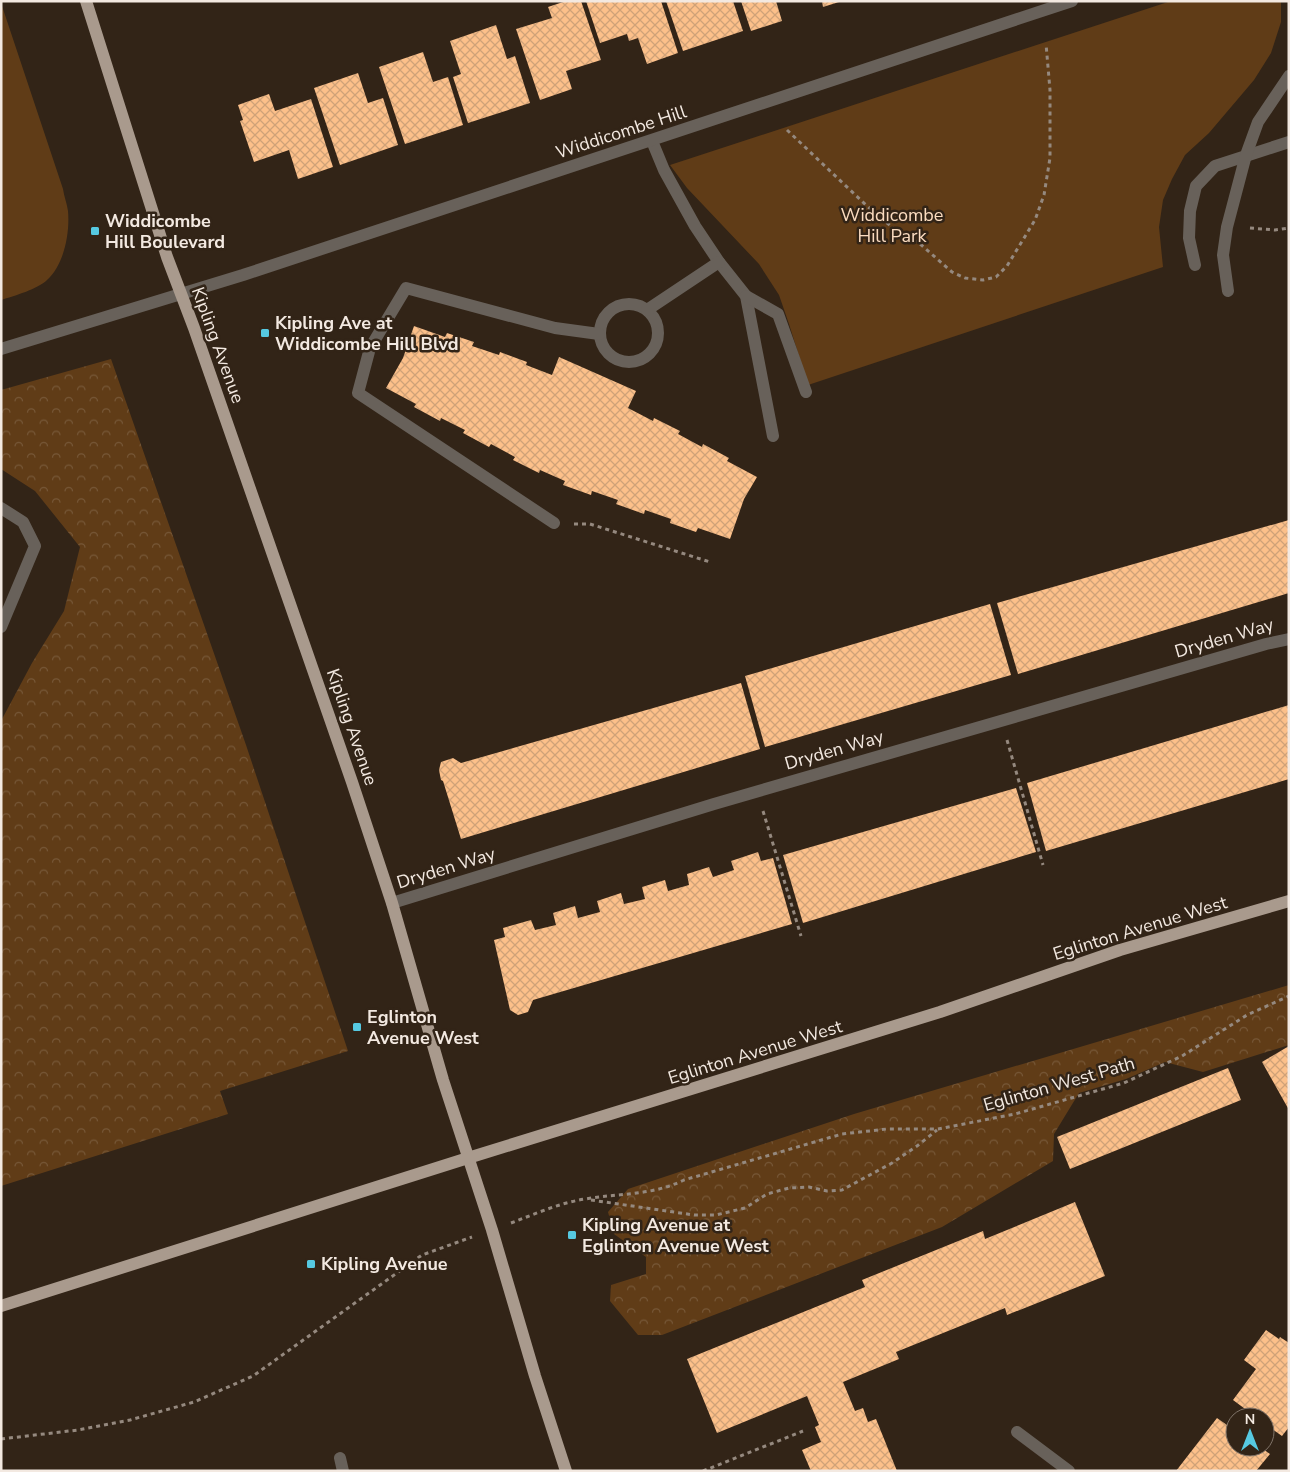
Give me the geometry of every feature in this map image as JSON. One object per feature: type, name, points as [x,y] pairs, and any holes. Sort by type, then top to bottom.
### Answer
[{"type":"main road","name":"Kipling Avenue","points":[[86,1],[164,248],[274,556],[392,903],[441,1074],[492,1230],[535,1376],[566,1471]]},
{"type":"main road","name":"Eglinton Avenue West","points":[[1,1306],[468,1158],[940,1012],[1120,950],[1289,901]]},
{"type":"street","name":"Widdicombe Hill","points":[[181,294],[1072,1]]},
{"type":"street","points":[[1228,291],[1223,255],[1227,226],[1246,155],[1258,122],[1289,76]]},
{"type":"street","points":[[652,140],[664,170],[695,226],[719,262],[746,296],[778,314],[806,392]]},
{"type":"street","points":[[1195,265],[1189,238],[1190,211],[1196,186],[1215,166],[1289,142]]},
{"type":"street","points":[[647,310],[719,262]]},
{"type":"street","points":[[554,523],[358,393],[370,348],[406,288],[555,328],[599,334]]},
{"type":"street","points":[[1,349],[181,294]]},
{"type":"street","points":[[746,296],[773,436]]},
{"type":"street","points":[[632,303],[647,310],[656,322],[658,338],[650,352],[637,361],[627,362],[616,360],[607,354],[601,345],[599,334],[602,318],[615,306],[632,303]]},
{"type":"street","points":[[1,508],[23,522],[35,546],[1,627]]},
{"type":"street","name":"Dryden Way","points":[[392,903],[757,791],[1266,644],[1289,639]]},
{"type":"street","points":[[1017,1432],[1069,1471]]},
{"type":"path","points":[[786,130],[886,222],[919,244],[952,272],[965,278],[982,280],[996,277],[1007,266],[1030,228],[1044,195],[1050,158],[1050,90],[1046,44]]},
{"type":"path","points":[[1227,226],[1275,230],[1289,228]]},
{"type":"path","points":[[554,523],[590,524],[710,562]]},
{"type":"path","points":[[1001,720],[1043,865]]},
{"type":"path","points":[[757,791],[801,936]]},
{"type":"path","name":"Eglinton West Path","points":[[558,1205],[584,1199],[650,1192],[668,1188],[684,1180],[842,1134],[887,1129],[938,1129],[1015,1114],[1124,1083],[1182,1056],[1247,1015],[1289,996]]},
{"type":"path","name":"Eglinton West Path","points":[[584,1199],[694,1215],[716,1215],[745,1208],[767,1194],[789,1188],[809,1187],[842,1190],[892,1163],[938,1129]]},
{"type":"path","points":[[1,1439],[78,1430],[130,1420],[194,1402],[253,1376],[422,1255]]},
{"type":"path","points":[[704,1471],[804,1431]]},
{"type":"green space","name":"Widdicombe Hill Park","points":[[1171,1],[1281,1],[1281,22],[1271,53],[1254,80],[1209,133],[1185,155],[1172,179],[1163,200],[1159,227],[1163,267],[808,385],[779,295],[759,264],[687,188],[670,165]]},
{"type":"green space","points":[[1,3],[63,189],[68,208],[68,229],[62,257],[53,274],[43,283],[26,292],[1,300]]},
{"type":"green space","points":[[111,359],[246,745],[348,1051],[220,1091],[228,1114],[1,1186],[1,721],[32,663],[64,611],[80,547],[35,491],[1,469],[1,390]]},
{"type":"green space","points":[[1289,985],[1289,1045],[1203,1072],[1165,1062],[1126,1079],[1079,1093],[1054,1134],[1053,1161],[942,1227],[662,1335],[638,1335],[610,1301],[611,1285],[646,1274],[646,1257],[614,1234],[608,1212],[628,1189],[854,1114]]},
{"type":"building","points":[[566,1],[581,1],[601,60],[566,71],[572,89],[540,100],[516,29],[552,18],[548,7]]},
{"type":"building","points":[[586,1],[661,1],[678,53],[647,64],[638,38],[629,41],[627,34],[600,43]]},
{"type":"building","points":[[666,1],[733,1],[743,31],[683,51]]},
{"type":"building","points":[[741,1],[776,1],[782,21],[751,31]]},
{"type":"building","points":[[822,1],[839,1],[839,2],[823,7]]},
{"type":"building","points":[[496,25],[507,59],[515,56],[530,103],[468,123],[453,77],[461,74],[450,41]]},
{"type":"building","points":[[423,52],[433,82],[448,77],[463,125],[405,144],[379,67]]},
{"type":"building","points":[[358,73],[368,103],[383,98],[398,145],[340,165],[314,88]]},
{"type":"building","points":[[269,94],[275,111],[311,99],[333,167],[298,179],[289,150],[254,162],[240,121],[243,120],[238,105]]},
{"type":"building","points":[[414,326],[445,337],[447,333],[474,342],[472,346],[499,355],[500,352],[527,362],[526,365],[552,375],[559,357],[636,391],[628,408],[653,421],[654,418],[680,431],[678,434],[702,447],[703,444],[729,458],[727,461],[757,477],[744,499],[730,539],[698,528],[696,532],[670,523],[671,519],[645,510],[644,514],[616,504],[618,500],[592,491],[591,495],[563,485],[565,481],[540,470],[539,473],[513,460],[515,457],[491,444],[489,447],[463,433],[465,430],[441,418],[440,421],[414,407],[416,404],[386,388],[403,358]]},
{"type":"building","points":[[1289,520],[1289,593],[1018,674],[997,603]]},
{"type":"building","points":[[990,604],[1011,675],[765,747],[745,676]]},
{"type":"building","points":[[741,683],[760,749],[461,839],[443,781],[441,780],[439,770],[441,762],[453,758],[461,763]]},
{"type":"building","points":[[1289,705],[1289,779],[1046,851],[1027,783]]},
{"type":"building","points":[[1016,788],[1036,852],[803,923],[783,855]]},
{"type":"building","points":[[758,852],[761,861],[773,858],[792,924],[533,1000],[528,1012],[518,1015],[510,1010],[494,940],[505,937],[503,928],[531,920],[535,930],[556,925],[553,913],[575,906],[578,918],[600,912],[597,901],[621,893],[624,904],[645,899],[642,887],[665,880],[668,891],[689,885],[687,874],[709,867],[713,877],[734,870],[731,861]]},
{"type":"building","points":[[1289,1046],[1289,1110],[1262,1062]]},
{"type":"building","points":[[1228,1068],[1241,1100],[1070,1169],[1057,1137]]},
{"type":"building","points":[[1075,1202],[1105,1276],[1007,1315],[1005,1308],[896,1352],[899,1359],[843,1382],[855,1411],[863,1408],[868,1422],[876,1419],[897,1471],[811,1471],[802,1450],[821,1442],[815,1427],[819,1425],[807,1396],[717,1433],[687,1359],[865,1287],[862,1280],[983,1231],[985,1239]]},
{"type":"building","points":[[1266,1330],[1289,1343],[1289,1427],[1282,1436],[1275,1431],[1275,1407],[1242,1407],[1233,1400],[1256,1369],[1244,1360]]},
{"type":"building","points":[[1217,1418],[1225,1424],[1225,1457],[1268,1457],[1256,1471],[1176,1471]]},
{"type":"place","name":"Widdicombe Hill Boulevard","points":[[95,231]]},
{"type":"place","name":"Kipling Ave at Widdicombe Hill Blvd","points":[[265,333]]},
{"type":"place","name":"Eglinton Avenue West","points":[[357,1027]]},
{"type":"place","name":"Kipling Avenue at Eglinton Avenue West","points":[[572,1235]]},
{"type":"place","name":"Kipling Avenue","points":[[311,1264]]}]
